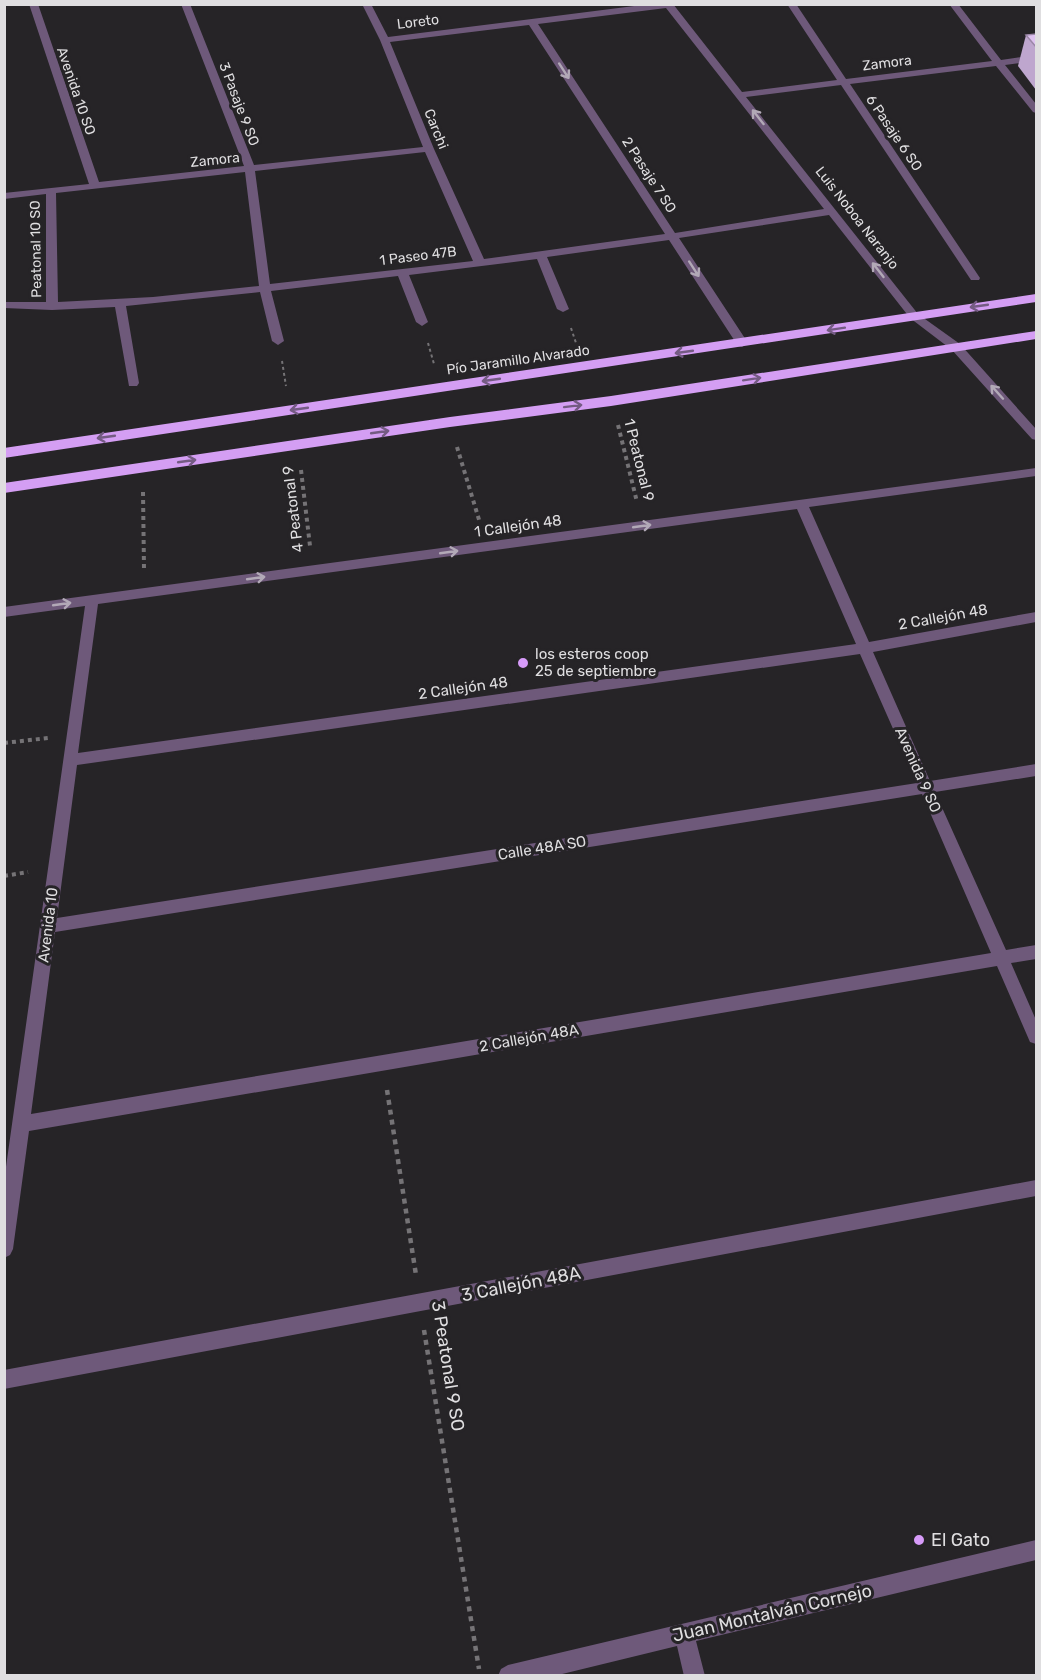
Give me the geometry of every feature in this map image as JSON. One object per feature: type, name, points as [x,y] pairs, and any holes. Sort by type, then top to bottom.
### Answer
[{"type":"highway","name":"Pío Jaramillo Alvarado","points":[[4,453],[742,344],[1036,298]]},
{"type":"highway","points":[[4,488],[450,422],[611,401],[1036,335]]},
{"type":"street","name":"Avenida 10 SO","points":[[33,4],[95,187]]},
{"type":"street","name":"3 Pasaje 9 SO","points":[[185,4],[250,169],[265,289]]},
{"type":"street","name":"Carchi","points":[[366,4],[385,40],[429,149],[480,263]]},
{"type":"street","name":"6 Pasaje 6 SO","points":[[791,4],[975,278]]},
{"type":"street","points":[[953,4],[1036,110]]},
{"type":"street","name":"Loreto","points":[[385,40],[668,5]]},
{"type":"street","name":"Luis Noboa Naranjo","points":[[668,5],[914,316],[956,346],[1036,436]]},
{"type":"street","name":"2 Pasaje 7 SO","points":[[532,22],[742,344]]},
{"type":"street","name":"Zamora","points":[[740,95],[1036,58]]},
{"type":"street","name":"Zamora","points":[[4,196],[429,149]]},
{"type":"street","name":"Peatonal 10 SO","points":[[51,191],[52,307]]},
{"type":"street","name":"1 Paseo 47B","points":[[4,305],[52,307],[120,303],[265,289],[541,256],[832,211]]},
{"type":"street","points":[[541,256],[563,309]]},
{"type":"street","points":[[403,273],[422,322]]},
{"type":"street","points":[[265,289],[278,341]]},
{"type":"street","points":[[120,303],[133,383]]},
{"type":"street","name":"1 Callejón 48","points":[[4,612],[1036,472]]},
{"type":"street","name":"Avenida 9 SO","points":[[801,504],[1036,1037]]},
{"type":"street","name":"Avenida 10","points":[[4,1249],[10,1172],[22,1124],[92,600]]},
{"type":"street","name":"2 Callejón 48","points":[[70,760],[865,648],[1036,617]]},
{"type":"street","name":"Calle 48A SO","points":[[48,926],[1036,770]]},
{"type":"street","name":"2 Callejón 48A","points":[[22,1124],[1036,952]]},
{"type":"street","name":"3 Callejón 48A","points":[[4,1380],[1036,1188]]},
{"type":"street","name":"Juan Montalván Cornejo","points":[[508,1676],[1036,1550]]},
{"type":"street","points":[[684,1634],[695,1676]]},
{"type":"path","points":[[563,309],[585,366]]},
{"type":"path","points":[[422,322],[441,388]]},
{"type":"path","points":[[278,341],[290,410]]},
{"type":"path","name":"1 Peatonal 9","points":[[611,401],[644,525]]},
{"type":"path","points":[[450,422],[487,546]]},
{"type":"path","name":"4 Peatonal 9","points":[[298,445],[312,570]]},
{"type":"path","points":[[142,467],[144,593]]},
{"type":"path","points":[[4,744],[74,734]]},
{"type":"path","name":"3 Peatonal 9 SO","points":[[383,1063],[480,1676]]},
{"type":"building","points":[[1036,34],[1036,47],[1026,35]]},
{"type":"place","name":"los esteros coop 25 de septiembre","points":[[523,663]]},
{"type":"place","name":"El Gato","points":[[919,1540]]}]
